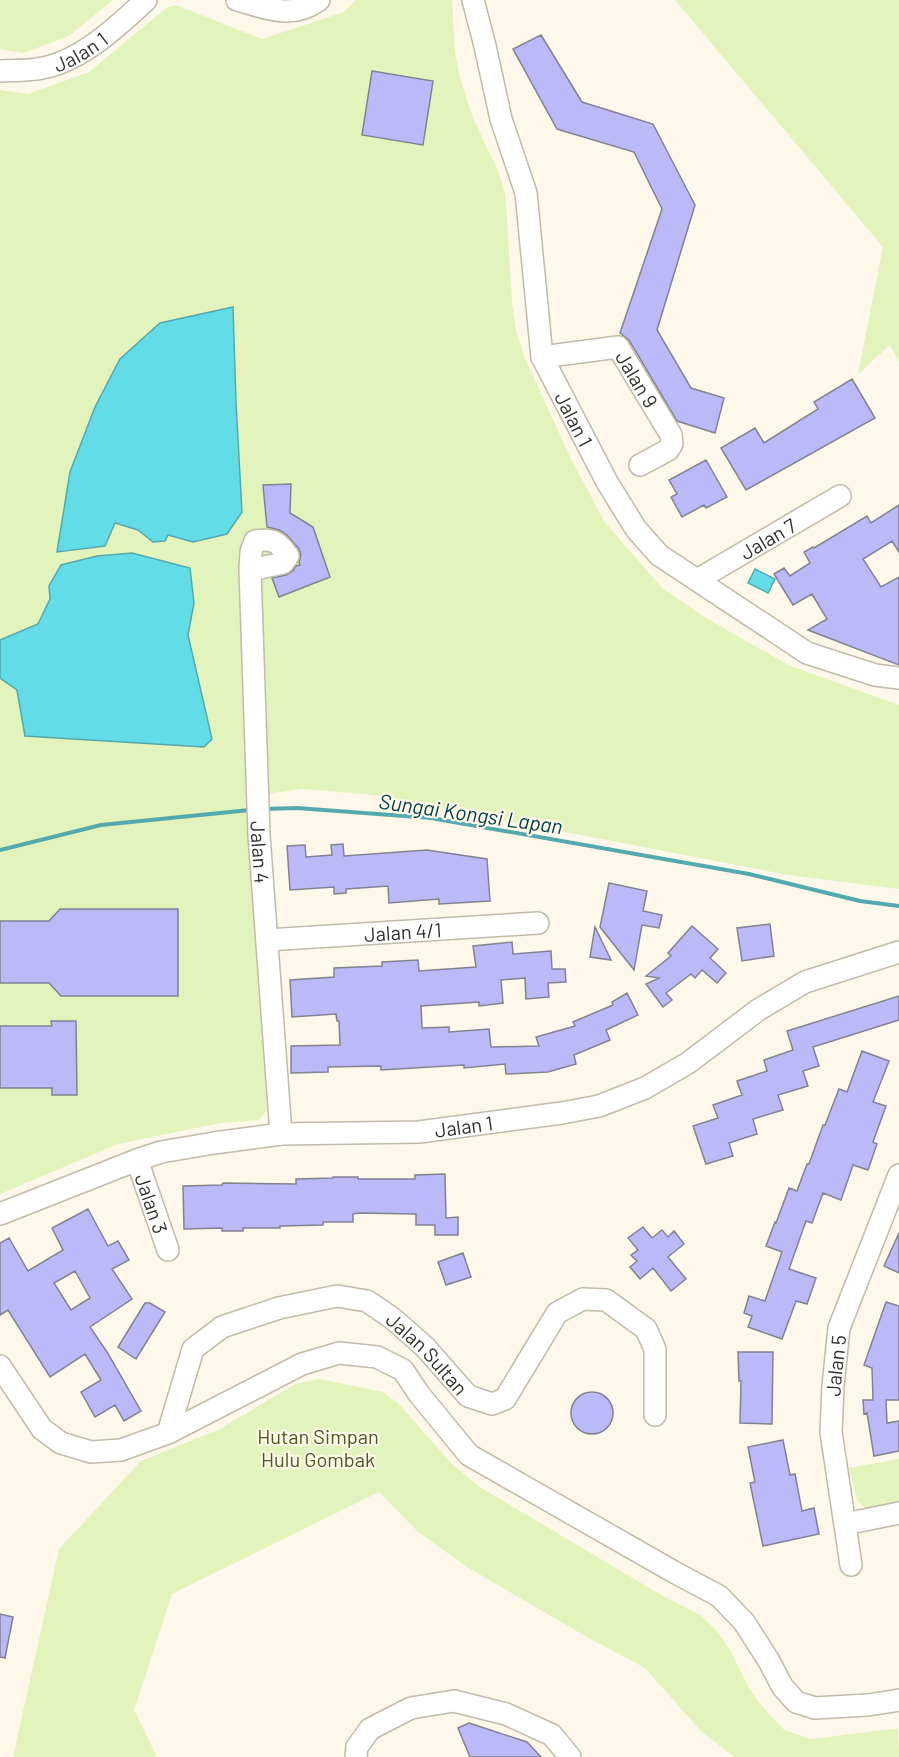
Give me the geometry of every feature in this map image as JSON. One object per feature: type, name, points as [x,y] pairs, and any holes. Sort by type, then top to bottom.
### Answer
[{"type":"street","name":"Jalan 1","points":[[0,71],[39,69],[73,59],[146,0]]},
{"type":"street","points":[[237,0],[294,12],[309,8],[319,0]]},
{"type":"street","name":"Jalan 1","points":[[473,0],[501,119],[526,193],[542,357],[607,482],[636,529],[658,555],[807,653],[875,675],[899,678]]},
{"type":"street","name":"Jalan 9","points":[[542,357],[618,347],[671,435],[672,444],[668,450],[640,465]]},
{"type":"street","name":"Jalan 7","points":[[697,580],[840,496]]},
{"type":"street","name":"Jalan 4","points":[[250,570],[260,835],[281,1134]]},
{"type":"street","name":"Jalan 4/1","points":[[266,933],[538,923]]},
{"type":"street","name":"Jalan 1","points":[[0,1214],[161,1152],[281,1134],[419,1132],[599,1106],[645,1088],[688,1063],[758,1010],[804,982],[899,952]]},
{"type":"street","name":"Jalan 3","points":[[136,1160],[168,1250]]},
{"type":"street","name":"Jalan 5","points":[[851,1565],[831,1432],[838,1328],[897,1187]]},
{"type":"street","name":"Jalan Sultan","points":[[168,1432],[193,1349],[222,1327],[279,1308],[337,1296],[367,1301],[392,1318],[425,1347],[468,1396],[492,1404],[506,1399],[557,1312],[583,1299],[606,1300],[646,1329],[655,1349],[655,1415]]},
{"type":"street","points":[[0,1366],[7,1394],[42,1429],[61,1443],[91,1452],[121,1450],[168,1432],[302,1364],[339,1353],[376,1357],[403,1370],[419,1394],[469,1455],[719,1596],[744,1622],[782,1686],[796,1702],[816,1708],[868,1705],[899,1700]]},
{"type":"street","points":[[845,1524],[899,1513]]},
{"type":"street","points":[[356,1757],[357,1747],[370,1729],[411,1708],[454,1701],[506,1714],[552,1735],[570,1757]]},
{"type":"green space","points":[[0,0],[113,0],[69,36],[24,53],[0,49]]},
{"type":"green space","points":[[356,0],[452,0],[455,52],[460,78],[473,118],[499,173],[505,194],[512,303],[516,330],[524,356],[571,459],[604,521],[662,588],[706,618],[788,665],[899,705],[899,889],[788,875],[373,795],[303,789],[248,796],[267,1110],[259,1120],[221,1123],[118,1144],[0,1194],[0,90],[28,94],[89,72],[166,8],[176,5],[262,39],[344,12]]},
{"type":"green space","points":[[675,0],[899,0],[899,362],[890,345],[858,374],[883,247]]},
{"type":"green space","name":"Hutan Simpan Hulu Gombak","points":[[319,1379],[383,1392],[398,1403],[451,1463],[478,1486],[661,1595],[700,1615],[716,1630],[730,1650],[749,1688],[784,1730],[811,1739],[898,1729],[899,1757],[734,1757],[701,1731],[645,1668],[467,1567],[418,1532],[379,1492],[172,1594],[134,1710],[157,1757],[13,1757],[59,1549],[141,1461],[220,1429],[295,1384]]},
{"type":"green space","points":[[899,1459],[899,1503],[866,1509],[857,1500],[849,1468]]},
{"type":"water","points":[[233,307],[242,512],[227,534],[193,542],[168,535],[165,541],[153,542],[138,530],[115,523],[105,546],[57,552],[70,472],[95,407],[120,359],[160,323]]},
{"type":"water","points":[[132,553],[190,568],[194,603],[188,635],[212,739],[204,747],[25,736],[17,690],[0,678],[0,640],[38,624],[50,599],[49,586],[61,565],[97,556]]},
{"type":"water","points":[[755,569],[775,579],[768,593],[748,583]]},
{"type":"building","points":[[541,35],[582,102],[653,124],[695,205],[657,330],[691,388],[724,398],[715,433],[677,421],[629,340],[620,333],[662,209],[634,152],[557,129],[513,49]]},
{"type":"building","points":[[372,71],[433,81],[423,145],[362,135]]},
{"type":"building","points":[[852,379],[875,418],[746,490],[721,448],[755,428],[764,443],[818,409],[814,402]]},
{"type":"building","points":[[706,460],[727,497],[706,508],[704,505],[682,517],[671,497],[677,494],[669,480]]},
{"type":"building","points":[[291,484],[290,513],[313,527],[330,577],[279,597],[272,578],[293,571],[296,566],[300,565],[301,555],[299,549],[287,535],[267,527],[263,485]]},
{"type":"building","points":[[899,505],[899,552],[892,541],[863,559],[881,587],[899,577],[899,665],[808,630],[827,619],[812,594],[793,605],[774,574],[784,568],[790,576],[810,563],[804,552],[867,516],[871,523]]},
{"type":"building","points":[[343,844],[344,856],[427,850],[487,859],[490,901],[439,904],[439,899],[389,903],[388,886],[346,889],[346,893],[334,894],[334,887],[290,890],[287,846],[305,845],[306,857],[332,855],[331,845]]},
{"type":"building","points":[[609,883],[647,891],[643,911],[662,915],[659,928],[642,925],[634,970],[600,927]]},
{"type":"building","points":[[60,909],[178,909],[178,996],[61,996],[49,983],[0,983],[0,921],[49,921]]},
{"type":"building","points":[[770,924],[774,956],[742,961],[737,928]]},
{"type":"building","points":[[692,926],[718,949],[710,958],[726,973],[717,983],[702,970],[695,978],[691,974],[666,993],[672,1000],[663,1007],[646,984],[659,978],[646,976],[671,956],[668,953]]},
{"type":"building","points":[[595,927],[611,960],[590,957]]},
{"type":"building","points":[[512,942],[513,954],[551,951],[552,969],[565,969],[566,982],[548,983],[549,997],[526,999],[525,978],[501,980],[503,1003],[479,1006],[479,1002],[421,1006],[422,1028],[449,1027],[449,1032],[489,1029],[491,1047],[539,1046],[536,1037],[575,1026],[573,1022],[613,1005],[612,1002],[627,993],[638,1015],[606,1030],[610,1040],[574,1055],[576,1064],[548,1072],[506,1074],[505,1064],[464,1068],[464,1065],[381,1070],[381,1066],[328,1067],[328,1072],[291,1073],[291,1046],[340,1045],[339,1021],[337,1021],[336,1014],[292,1017],[290,980],[334,977],[334,968],[382,966],[382,962],[418,960],[419,971],[476,967],[473,946]]},
{"type":"building","points":[[899,996],[899,1020],[813,1047],[819,1066],[803,1071],[808,1086],[778,1095],[783,1110],[753,1119],[757,1134],[729,1143],[733,1156],[706,1164],[693,1126],[718,1118],[713,1105],[742,1095],[737,1081],[767,1071],[764,1060],[793,1050],[787,1031]]},
{"type":"building","points":[[51,1021],[76,1021],[77,1095],[52,1095],[52,1088],[0,1088],[0,1026],[52,1026]]},
{"type":"building","points":[[862,1051],[889,1061],[873,1102],[886,1106],[873,1142],[877,1144],[868,1170],[853,1165],[841,1200],[823,1193],[812,1223],[806,1221],[789,1269],[816,1278],[807,1304],[796,1301],[782,1339],[748,1327],[752,1316],[744,1313],[749,1296],[765,1301],[782,1252],[766,1246],[775,1222],[789,1188],[797,1191],[839,1089],[847,1092]]},
{"type":"building","points":[[445,1174],[446,1218],[458,1217],[458,1235],[435,1235],[435,1225],[416,1225],[416,1214],[358,1213],[353,1214],[353,1222],[323,1222],[323,1225],[280,1226],[280,1228],[243,1228],[243,1231],[222,1231],[222,1228],[184,1229],[183,1186],[222,1185],[223,1183],[296,1184],[296,1179],[333,1177],[415,1179],[415,1175]]},
{"type":"building","points":[[88,1209],[108,1246],[118,1241],[129,1260],[112,1269],[132,1299],[90,1327],[141,1411],[124,1421],[115,1405],[95,1417],[81,1392],[101,1380],[85,1354],[50,1377],[8,1310],[0,1315],[0,1243],[9,1238],[28,1271],[63,1250],[52,1228]],"holes":[[[75,1271],[90,1298],[71,1310],[54,1283]]]},
{"type":"building","points":[[643,1227],[652,1238],[662,1230],[668,1237],[674,1231],[684,1244],[668,1257],[686,1279],[671,1291],[653,1268],[640,1279],[630,1267],[637,1261],[631,1255],[638,1250],[628,1238]]},
{"type":"building","points":[[899,1233],[899,1273],[884,1266]]},
{"type":"building","points":[[463,1253],[471,1277],[446,1285],[438,1262]]},
{"type":"building","points":[[886,1302],[899,1306],[899,1400],[886,1400],[887,1423],[899,1421],[899,1451],[874,1456],[863,1400],[873,1400],[872,1368],[864,1365]]},
{"type":"building","points":[[145,1303],[150,1303],[165,1312],[136,1359],[118,1347]]},
{"type":"building","points":[[738,1352],[773,1352],[772,1424],[740,1423],[741,1381],[739,1381]]},
{"type":"building","points":[[592,1392],[600,1393],[607,1398],[612,1405],[612,1421],[607,1428],[600,1433],[592,1434],[584,1433],[577,1428],[572,1421],[571,1413],[572,1405],[577,1398],[584,1393]]},
{"type":"building","points":[[783,1440],[790,1475],[795,1474],[802,1511],[814,1508],[819,1534],[763,1546],[750,1483],[755,1482],[748,1447]]},
{"type":"building","points":[[0,1614],[13,1617],[5,1658],[0,1657]]},
{"type":"building","points":[[469,1723],[527,1742],[541,1757],[470,1757],[458,1728]]},
{"type":"waterway","name":"Sungai Kongsi Lapan","points":[[264,809],[297,808],[431,818],[749,874],[860,901],[899,906]]},
{"type":"waterway","name":"Sungai Kongsi Lapan","points":[[0,850],[101,825],[250,810]]}]
